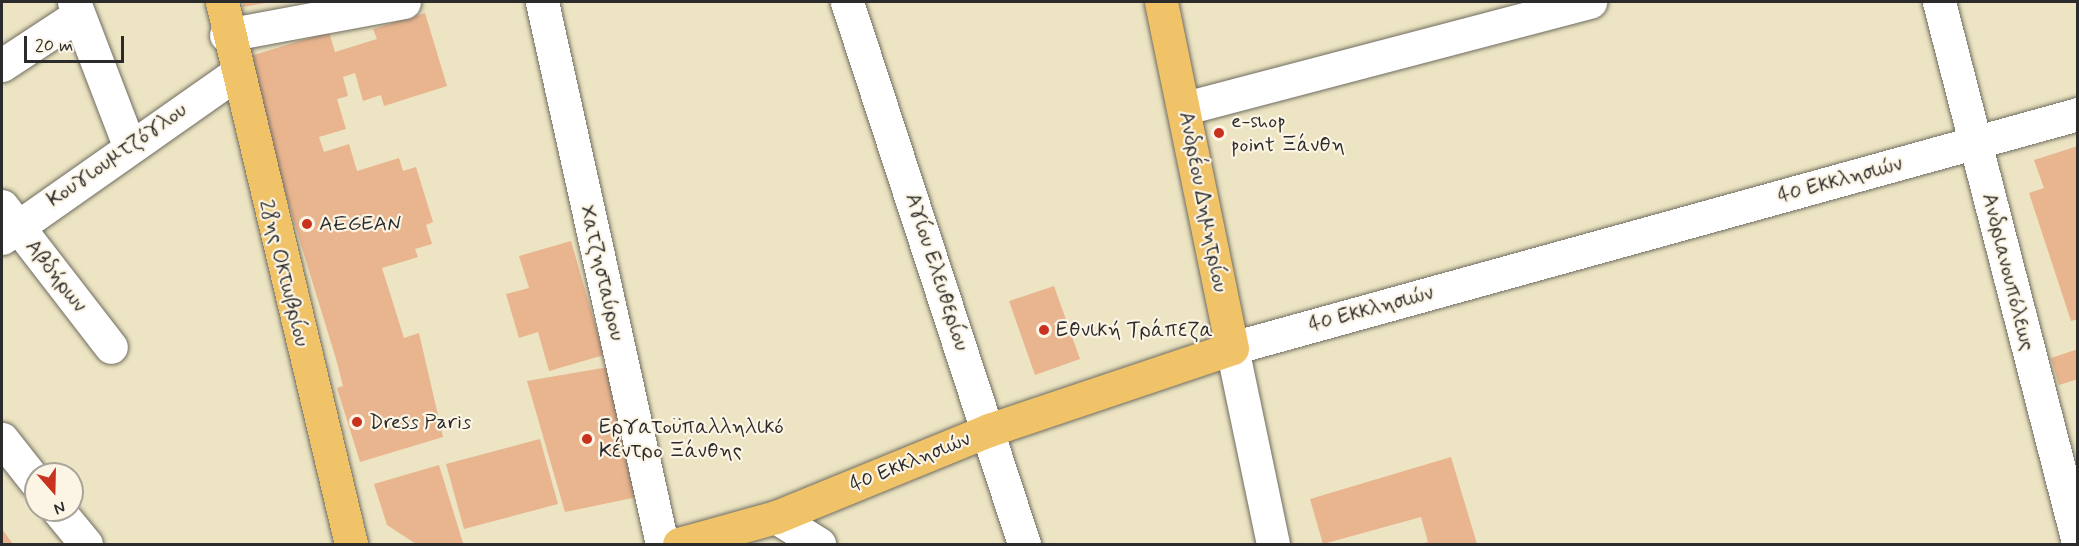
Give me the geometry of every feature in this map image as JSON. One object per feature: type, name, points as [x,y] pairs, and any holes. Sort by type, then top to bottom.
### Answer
[{"type":"main road","name":"28ης Οκτωβρίου","points":[[222,2],[226,35],[235,74],[351,544]]},
{"type":"main road","name":"Ανδρέου Δημητρίου","points":[[1161,2],[1185,108],[1232,348]]},
{"type":"main road","name":"40 Εκκλησιών","points":[[679,544],[776,517],[989,430],[1232,348]]},
{"type":"street","points":[[226,35],[404,2]]},
{"type":"street","name":"Χατζησταύρου","points":[[542,2],[662,544]]},
{"type":"street","name":"Αγίου Ελευθερίου","points":[[847,2],[989,430],[1024,544]]},
{"type":"street","points":[[1185,108],[1590,2]]},
{"type":"street","name":"Ανδριανουπόλεως","points":[[1939,2],[2078,542]]},
{"type":"street","points":[[2,65],[76,8],[129,145]]},
{"type":"street","name":"Κουγιουμτζόγλου","points":[[6,223],[235,74]]},
{"type":"street","name":"40 Εκκλησιών","points":[[1232,348],[2078,114]]},
{"type":"street","name":"Αβδήρων","points":[[6,223],[111,347]]},
{"type":"street","name":"Ανδρέου Δημητρίου","points":[[1232,348],[1273,544]]},
{"type":"street","points":[[2,439],[24,467]]},
{"type":"street","points":[[776,517],[819,544]]},
{"type":"street","points":[[68,522],[86,544]]},
{"type":"building","points":[[243,2],[265,2],[265,3],[243,7]]},
{"type":"building","points":[[425,13],[447,86],[384,106],[381,95],[363,101],[355,73],[343,77],[348,96],[337,99],[346,129],[319,137],[324,152],[349,144],[357,171],[399,158],[403,171],[416,167],[433,222],[426,225],[432,244],[415,249],[418,257],[382,268],[404,338],[419,333],[443,437],[360,462],[337,388],[343,386],[336,359],[244,58],[329,32],[335,52],[377,39],[373,29]]},
{"type":"building","points":[[2078,146],[2078,319],[2071,321],[2029,193],[2044,188],[2034,160]]},
{"type":"building","points":[[571,241],[604,355],[549,371],[538,332],[519,338],[506,294],[529,288],[519,256]]},
{"type":"building","name":"Εθνική Τράπεζα","points":[[1054,286],[1080,359],[1035,375],[1009,301]]},
{"type":"building","points":[[2078,349],[2078,379],[2059,385],[2051,358]]},
{"type":"building","name":"Εργατοϋπαλληλικό Κέντρο Ξάνθης","points":[[614,366],[642,496],[565,512],[527,381]]},
{"type":"building","points":[[540,439],[558,504],[464,529],[446,464]]},
{"type":"building","points":[[1451,457],[1477,544],[1420,544],[1428,542],[1421,517],[1323,544],[1310,499]]},
{"type":"building","points":[[439,465],[463,543],[416,544],[387,525],[374,484]]},
{"type":"building","points":[[2,529],[13,544],[2,544]]},
{"type":"place","name":"e-shop point Ξάνθη","points":[[1219,133]]},
{"type":"place","name":"AEGEAN","points":[[307,224]]},
{"type":"place","name":"Εθνική Τράπεζα","points":[[1044,330]]},
{"type":"place","name":"Dress Paris","points":[[357,422]]},
{"type":"place","name":"Εργατοϋπαλληλικό Κέντρο Ξάνθης","points":[[587,439]]}]
